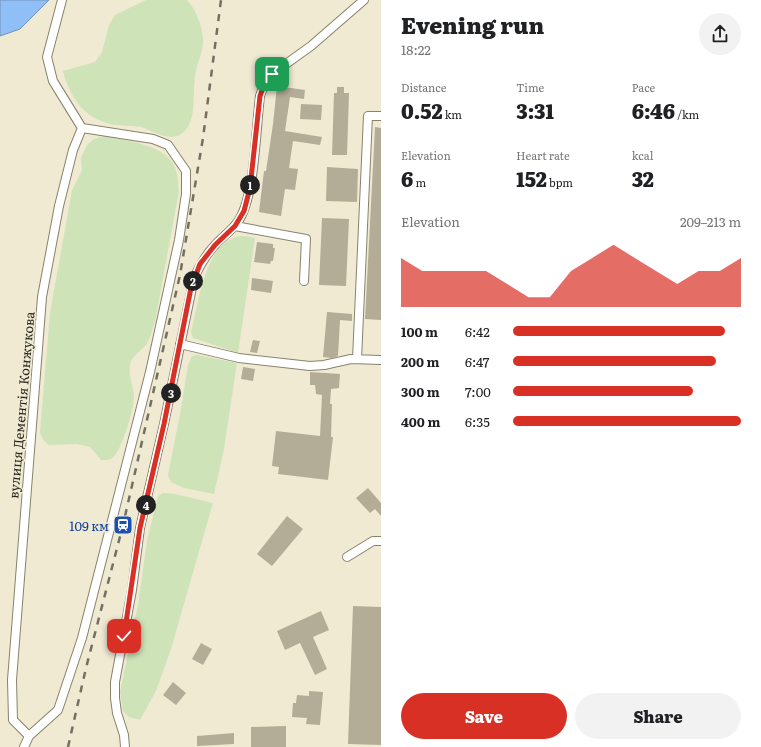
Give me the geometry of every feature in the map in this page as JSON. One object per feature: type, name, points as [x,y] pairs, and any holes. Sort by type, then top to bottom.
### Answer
[{"type":"street","points":[[24,747],[29,736],[58,710],[82,638],[150,372],[179,240],[186,194],[186,171],[168,145],[153,139],[82,128],[53,81],[47,57],[62,0]]},
{"type":"street","points":[[124,747],[124,735],[117,713],[115,682],[132,590],[140,528],[164,424],[191,288],[200,264],[215,245],[235,226],[244,211],[250,188],[260,96],[264,85],[272,74],[311,46],[364,0]]},
{"type":"street","points":[[357,359],[368,116],[381,116]]},
{"type":"street","name":"вулиця Дементія Конжукова","points":[[29,736],[13,720],[12,680],[42,297],[59,206],[73,150],[82,128]]},
{"type":"street","points":[[235,226],[306,239],[304,281]]},
{"type":"street","points":[[180,344],[239,358],[310,366],[357,359],[381,360]]},
{"type":"street","points":[[347,557],[372,541],[381,541]]},
{"type":"green space","points":[[146,0],[187,0],[196,13],[201,28],[203,44],[194,84],[192,116],[186,129],[177,136],[167,137],[141,127],[106,123],[97,119],[89,114],[75,100],[63,71],[95,62],[102,52],[109,25],[115,15]]},
{"type":"green space","points":[[104,136],[132,141],[160,151],[173,163],[178,177],[179,191],[155,322],[148,342],[132,359],[131,363],[130,374],[134,397],[129,421],[123,440],[115,455],[111,459],[101,460],[90,447],[77,444],[49,445],[43,440],[40,432],[50,313],[72,190],[82,170],[81,158],[87,145],[94,139]]},
{"type":"green space","points":[[238,236],[255,238],[238,353],[193,338],[191,332],[204,279],[215,254],[223,244],[233,238]]},
{"type":"green space","points":[[197,355],[237,363],[224,449],[214,494],[184,488],[171,482],[168,475],[188,365],[192,356]]},
{"type":"green space","points":[[163,493],[175,494],[213,503],[171,649],[156,691],[140,720],[129,717],[123,711],[120,692],[138,605],[147,541],[158,496]]},
{"type":"water","points":[[0,0],[49,0],[20,29],[0,36]]},
{"type":"building","points":[[277,86],[305,90],[304,99],[290,97],[285,131],[322,137],[320,145],[293,141],[289,168],[298,169],[295,190],[285,189],[281,216],[259,212],[264,171],[266,171],[273,124]]},
{"type":"building","points":[[337,87],[344,87],[344,93],[349,93],[347,155],[332,155],[334,93],[337,93]]},
{"type":"building","points":[[301,104],[322,105],[321,120],[300,119]]},
{"type":"building","points":[[375,127],[381,128],[381,320],[365,319]]},
{"type":"building","points":[[327,167],[358,169],[357,202],[326,201]]},
{"type":"building","points":[[322,218],[349,219],[346,286],[319,285]]},
{"type":"building","points":[[257,242],[273,244],[273,248],[275,248],[273,261],[271,261],[270,264],[254,262]]},
{"type":"building","points":[[252,278],[273,281],[271,293],[251,290]]},
{"type":"building","points":[[327,312],[352,314],[352,321],[340,320],[338,356],[332,358],[323,357]]},
{"type":"building","points":[[253,340],[260,341],[257,353],[250,352]]},
{"type":"building","points":[[243,367],[255,369],[253,381],[241,379]]},
{"type":"building","points":[[310,372],[340,374],[339,388],[331,389],[331,437],[333,437],[328,480],[278,474],[279,467],[272,466],[276,431],[320,436],[322,395],[316,394],[315,385],[310,385]]},
{"type":"building","points":[[368,488],[381,503],[381,516],[375,509],[370,513],[356,498]]},
{"type":"building","points":[[287,516],[303,529],[272,566],[257,554]]},
{"type":"building","points":[[353,606],[381,607],[381,745],[348,744]]},
{"type":"building","points":[[321,611],[329,630],[313,637],[327,669],[315,675],[300,643],[285,650],[277,631]]},
{"type":"building","points":[[201,643],[212,649],[203,665],[192,659]]},
{"type":"building","points":[[173,682],[186,693],[176,705],[163,695]]},
{"type":"building","points":[[309,691],[323,692],[320,725],[306,724],[307,718],[292,717],[293,703],[296,703],[297,695],[309,696]]},
{"type":"building","points":[[286,726],[286,747],[251,747],[251,727]]},
{"type":"building","points":[[234,733],[234,744],[197,746],[197,736]]},
{"type":"railway","points":[[68,747],[86,668],[123,525],[180,275],[203,138],[221,0]]},
{"type":"place","name":"109 км","points":[[123,525]]},
{"type":"route","points":[[124,636],[140,528],[164,424],[191,288],[200,264],[215,245],[235,226],[244,211],[250,188],[260,96],[264,85],[272,74]]}]
